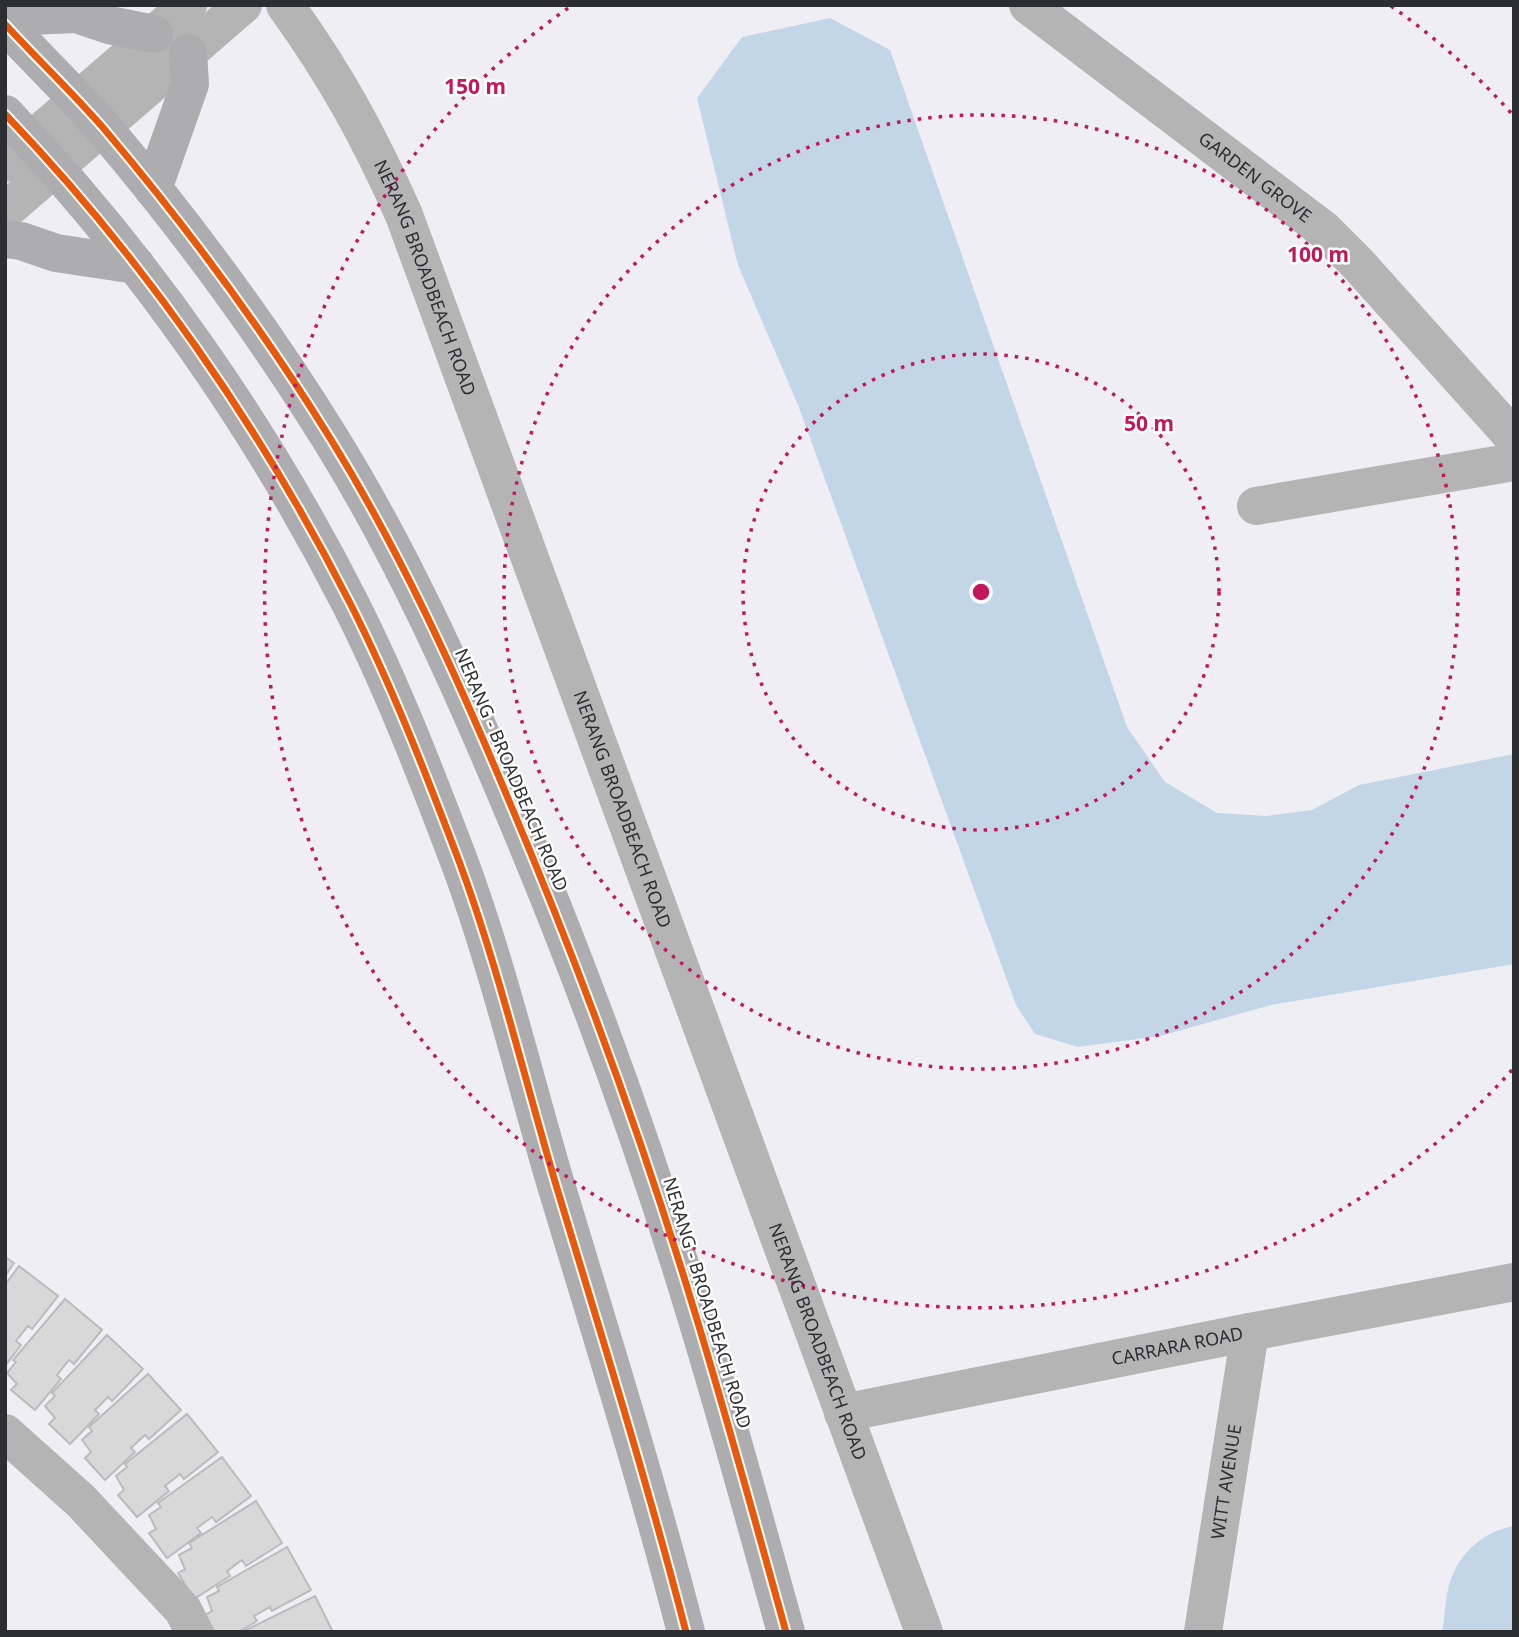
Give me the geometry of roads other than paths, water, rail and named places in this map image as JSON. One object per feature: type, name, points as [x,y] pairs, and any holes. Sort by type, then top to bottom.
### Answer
[{"type":"main road","points":[[5,18],[76,14],[109,25],[154,34]]},
{"type":"main road","name":"NERANG - BROADBEACH ROAD","points":[[5,24],[103,128],[213,265],[333,442],[436,636],[479,728],[565,937],[651,1177],[732,1436],[786,1632]]},
{"type":"main road","points":[[153,189],[190,84],[188,53]]},
{"type":"main road","points":[[24,146],[136,265],[250,428],[307,524],[350,603],[378,663],[460,866],[494,970],[655,1513],[686,1632]]},
{"type":"main road","points":[[5,239],[21,241],[56,253],[136,265]]},
{"type":"street","points":[[5,211],[24,146],[188,5]]},
{"type":"street","points":[[24,146],[103,128],[243,5]]},
{"type":"street","name":"NERANG BROADBEACH ROAD","points":[[285,5],[346,96],[376,151],[404,215],[924,1632]]},
{"type":"street","name":"GARDEN GROVE","points":[[1028,5],[1324,230],[1358,264],[1514,438]]},
{"type":"street","points":[[1256,506],[1514,462]]},
{"type":"street","name":"CARRARA ROAD","points":[[844,1413],[1514,1282]]},
{"type":"street","name":"WITT AVENUE","points":[[1203,1632],[1250,1332]]},
{"type":"street","points":[[5,1433],[81,1501],[183,1610],[194,1632]]},
{"type":"water","points":[[830,18],[890,50],[1127,727],[1165,782],[1217,813],[1266,816],[1312,810],[1359,785],[1514,754],[1514,964],[1271,1005],[1160,1036],[1078,1047],[1035,1034],[1016,1005],[798,405],[738,265],[697,98],[742,37]]},
{"type":"water","points":[[1514,1526],[1514,1632],[1442,1632],[1448,1588],[1454,1571],[1466,1553],[1483,1538]]}]
